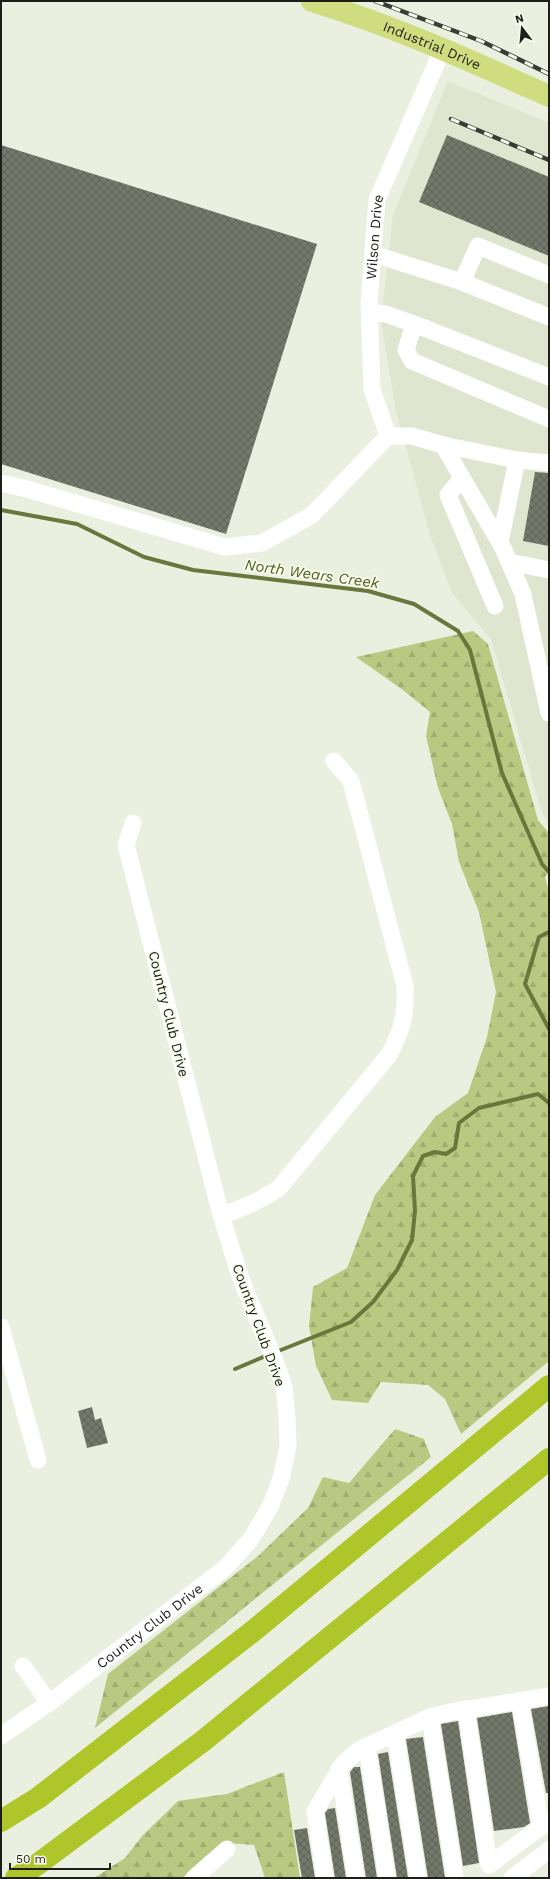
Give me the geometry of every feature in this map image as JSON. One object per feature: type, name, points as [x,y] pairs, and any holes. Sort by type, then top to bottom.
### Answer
[{"type":"highway","points":[[1,1821],[38,1798],[252,1632],[549,1386]]},
{"type":"highway","points":[[16,1878],[38,1864],[203,1742],[549,1459]]},
{"type":"main road","name":"Industrial Drive","points":[[312,1],[356,15],[443,48],[549,96]]},
{"type":"street","name":"Wilson Drive","points":[[388,436],[372,389],[369,312],[377,200],[443,48]]},
{"type":"street","points":[[462,282],[478,246],[549,275]]},
{"type":"street","points":[[373,254],[462,282],[549,317]]},
{"type":"street","points":[[369,312],[386,314],[414,324],[549,377]]},
{"type":"street","points":[[414,324],[406,350],[412,361],[549,419]]},
{"type":"street","points":[[1,483],[27,489],[225,547],[262,543],[312,515],[388,436],[412,436],[443,445],[517,460],[549,463]]},
{"type":"street","points":[[443,445],[500,542],[524,594],[549,713]]},
{"type":"street","points":[[500,542],[517,460]]},
{"type":"street","points":[[462,478],[448,495],[495,606]]},
{"type":"street","points":[[509,562],[549,570]]},
{"type":"street","points":[[221,1215],[244,1209],[279,1188],[389,1055],[400,1034],[406,1011],[405,986],[351,781],[334,761]]},
{"type":"street","name":"Country Club Drive","points":[[1,1736],[49,1703],[225,1568],[251,1539],[270,1507],[280,1479],[288,1446],[284,1388],[277,1366],[241,1279],[221,1215],[126,845],[133,823]]},
{"type":"street","points":[[1,1326],[38,1460]]},
{"type":"street","points":[[23,1666],[49,1703]]},
{"type":"street","points":[[325,1878],[315,1811],[339,1769],[359,1750],[430,1717],[549,1696]]},
{"type":"street","points":[[466,1710],[489,1865],[545,1824],[520,1701]]},
{"type":"street","points":[[430,1717],[455,1878]]},
{"type":"street","points":[[396,1733],[418,1878]]},
{"type":"street","points":[[367,1746],[387,1878]]},
{"type":"street","points":[[339,1769],[356,1878]]},
{"type":"street","points":[[194,1878],[227,1849]]},
{"type":"street","points":[[512,1878],[549,1850]]},
{"type":"shaded area","points":[[448,81],[549,123],[549,823],[543,816],[491,639],[452,593],[431,538],[396,411],[381,321],[393,215]]},
{"type":"green space","points":[[473,631],[488,644],[538,820],[549,833],[549,872],[545,877],[549,892],[549,1361],[461,1434],[445,1399],[428,1385],[381,1382],[368,1403],[332,1400],[316,1366],[309,1326],[313,1287],[347,1268],[375,1195],[435,1117],[468,1093],[487,1037],[496,992],[479,912],[459,862],[452,824],[438,788],[426,736],[430,712],[403,690],[356,657]]},
{"type":"green space","points":[[395,1429],[424,1439],[431,1457],[95,1728],[108,1674],[257,1557],[308,1508],[323,1477],[349,1483]]},
{"type":"green space","points":[[284,1772],[300,1878],[265,1878],[254,1845],[226,1843],[182,1878],[94,1878],[125,1858],[143,1835],[178,1801],[227,1794]]},
{"type":"building","points":[[447,135],[549,177],[549,256],[419,202]]},
{"type":"building","points":[[1,145],[317,244],[226,534],[1,464]]},
{"type":"building","points":[[535,472],[549,473],[549,546],[523,541]]},
{"type":"building","points":[[92,1407],[95,1420],[101,1418],[108,1443],[87,1448],[78,1411]]},
{"type":"building","points":[[549,1706],[549,1793],[546,1793],[531,1709]]},
{"type":"building","points":[[512,1712],[530,1823],[524,1827],[494,1831],[477,1718]]},
{"type":"building","points":[[458,1721],[479,1863],[463,1866],[441,1724]]},
{"type":"building","points":[[423,1737],[445,1878],[428,1878],[406,1739]]},
{"type":"building","points":[[388,1752],[408,1878],[397,1878],[378,1754]]},
{"type":"building","points":[[354,1767],[360,1767],[377,1878],[366,1878],[350,1772]]},
{"type":"building","points":[[335,1808],[346,1878],[335,1878],[325,1813],[328,1809]]},
{"type":"building","points":[[307,1828],[315,1878],[302,1878],[294,1830]]},
{"type":"waterway","name":"North Wears Creek","points":[[1,510],[77,524],[144,557],[193,570],[368,591],[414,604],[458,631],[470,650],[502,773],[542,864],[549,872]]},
{"type":"waterway","points":[[549,932],[539,937],[525,984],[549,1029]]},
{"type":"waterway","points":[[276,1352],[351,1322],[373,1302],[397,1270],[412,1240],[415,1211],[413,1176],[423,1156],[435,1152],[446,1154],[455,1148],[459,1123],[479,1108],[538,1094],[549,1103]]},
{"type":"waterway","points":[[235,1369],[268,1355]]},
{"type":"railway","points":[[375,1],[481,41],[549,74]]},
{"type":"railway","points":[[451,119],[549,160]]}]
